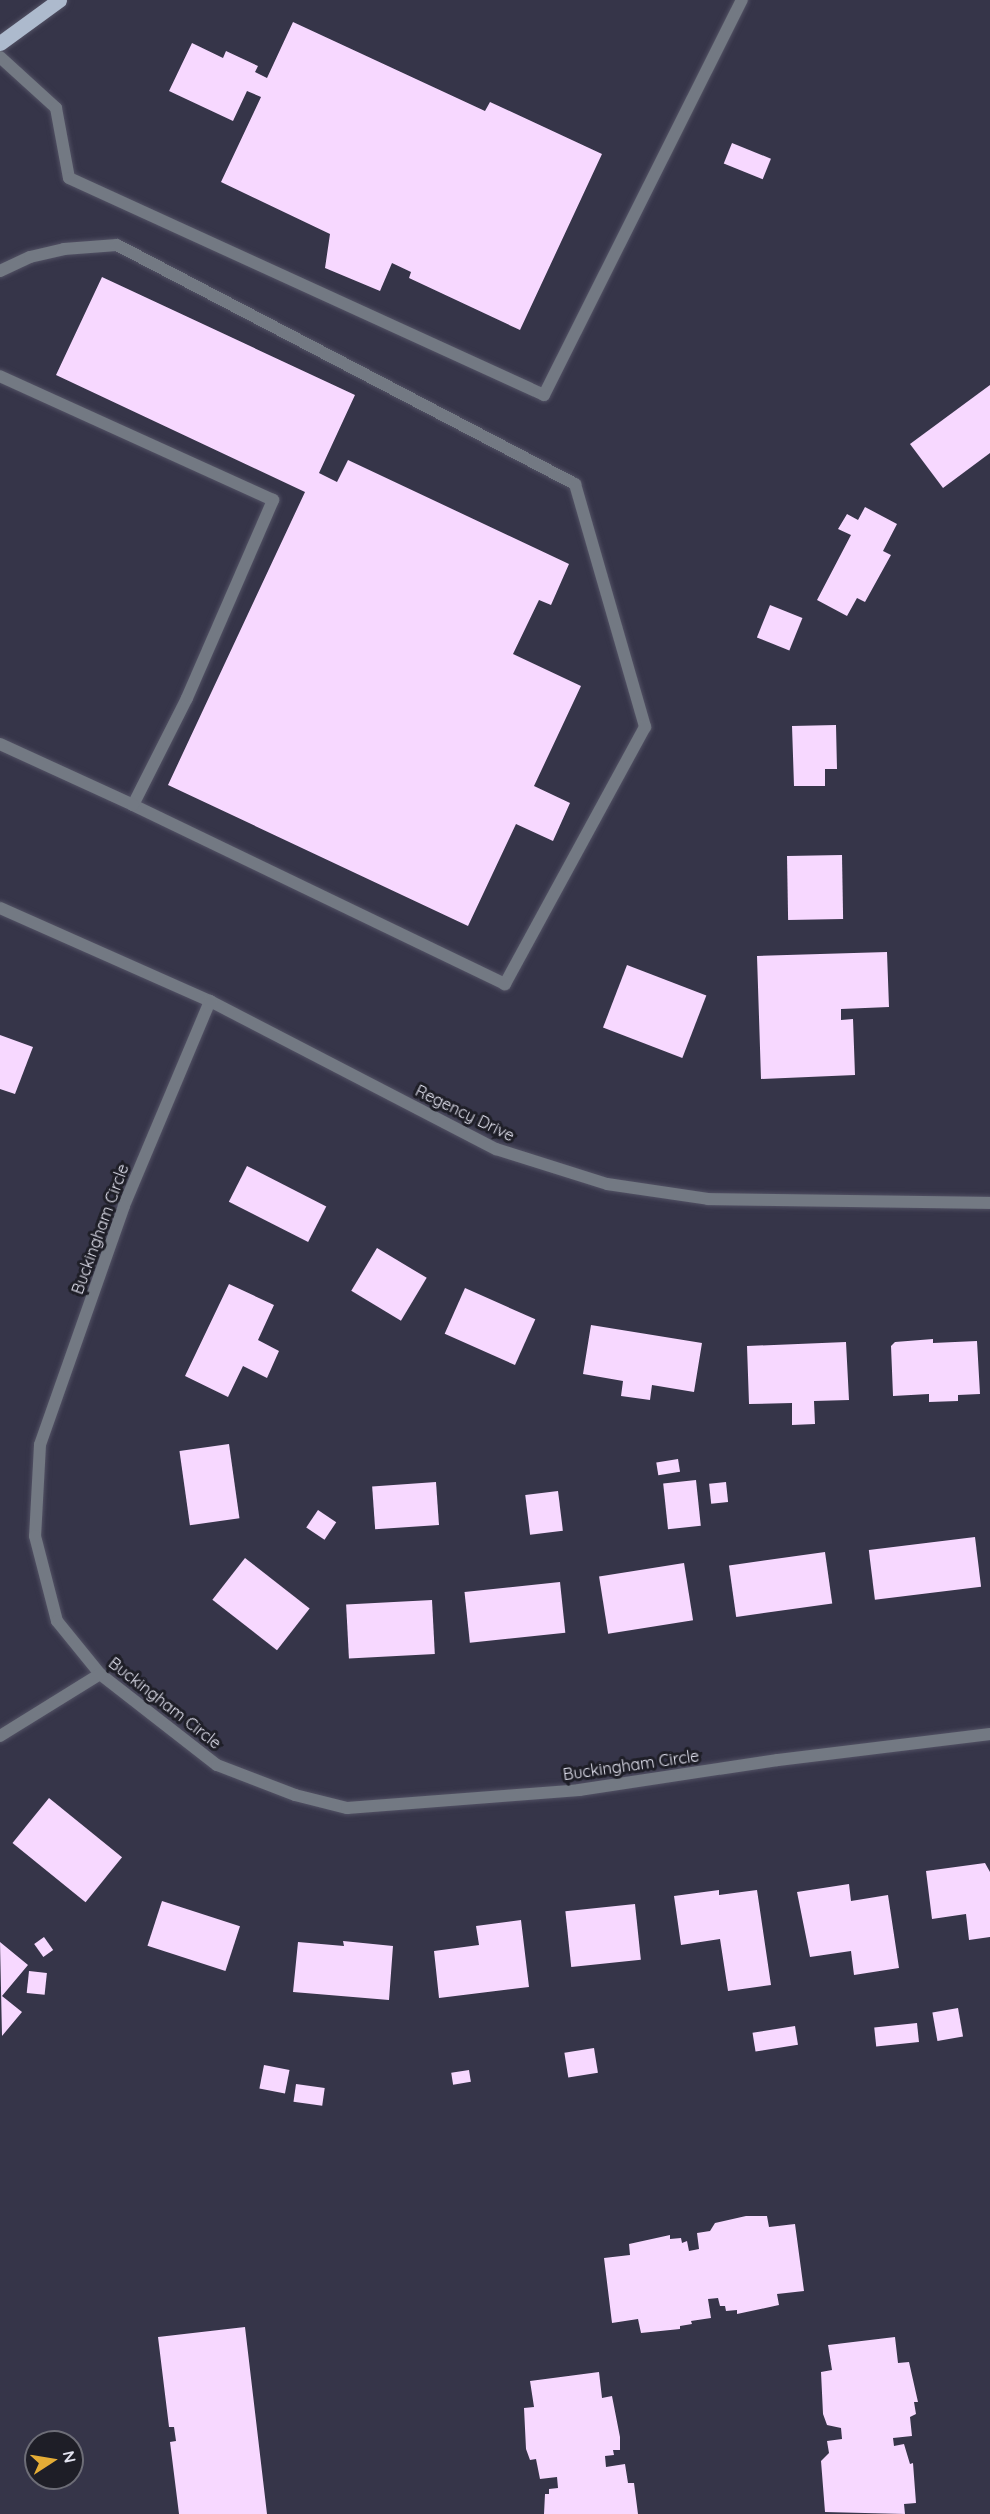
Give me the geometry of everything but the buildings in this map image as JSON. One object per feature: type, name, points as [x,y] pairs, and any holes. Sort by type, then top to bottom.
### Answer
[{"type":"main road","points":[[0,43],[59,0]]},
{"type":"street","points":[[0,57],[56,108],[69,178],[544,394],[742,0]]},
{"type":"street","points":[[0,271],[30,256],[64,249],[117,245],[575,484],[645,727],[505,984],[133,805],[0,744]]},
{"type":"street","points":[[0,376],[273,501],[187,698],[133,805]]},
{"type":"street","name":"Regency Drive","points":[[0,908],[210,1001],[495,1149],[607,1184],[708,1199],[990,1203]]},
{"type":"street","name":"Buckingham Circle","points":[[210,1001],[124,1206],[40,1445],[36,1536],[57,1621],[100,1674],[217,1765],[295,1795],[347,1808],[579,1790],[778,1760],[990,1734]]},
{"type":"street","points":[[0,1736],[100,1674]]}]
